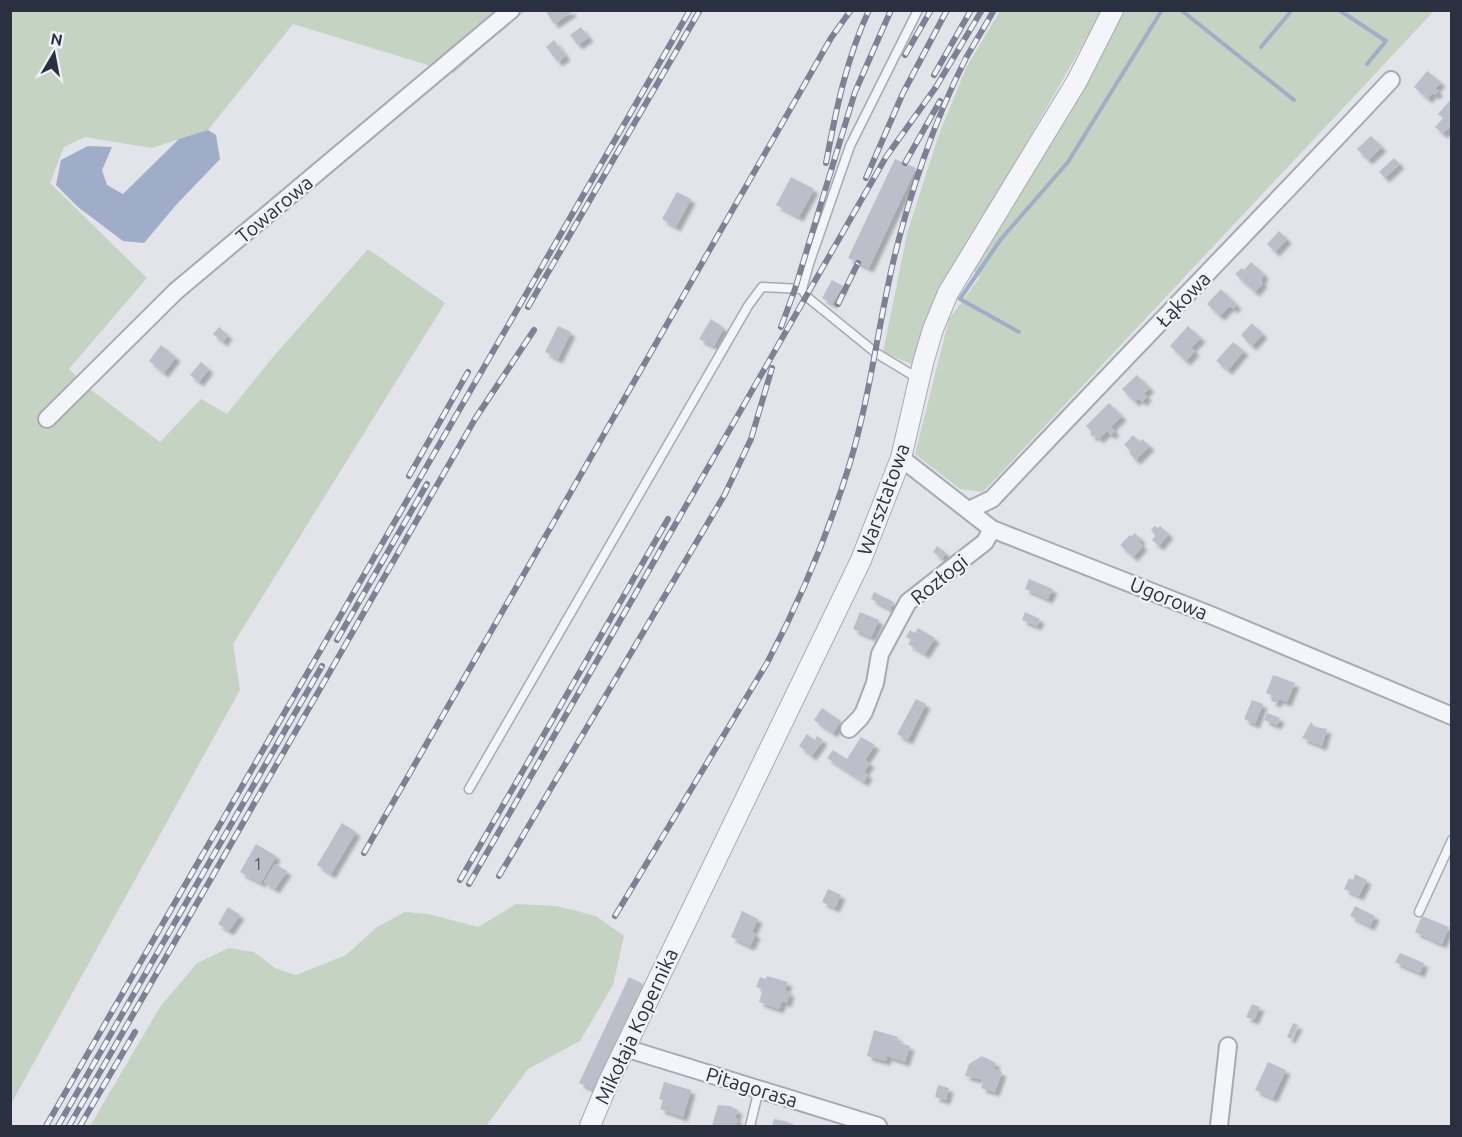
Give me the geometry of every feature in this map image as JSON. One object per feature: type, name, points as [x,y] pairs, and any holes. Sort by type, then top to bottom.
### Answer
[{"type":"street","name":"Towarowa","points":[[47,419],[176,291],[511,10]]},
{"type":"street","name":"Warsztatowa","points":[[683,927],[861,560],[901,458],[933,329],[948,293],[1077,81],[1113,10]]},
{"type":"street","name":"Łąkowa","points":[[969,510],[992,499],[1288,190],[1390,80]]},
{"type":"street","name":"Ugorowa","points":[[901,458],[992,529],[1214,616],[1452,716]]},
{"type":"street","name":"Rozłogi","points":[[849,729],[864,712],[875,682],[880,654],[905,608],[914,597],[984,542],[992,529]]},
{"type":"street","name":"Mikołaja Kopernika","points":[[590,1126],[683,927]]},
{"type":"street","points":[[1219,1126],[1228,1046]]},
{"type":"street","name":"Pitagorasa","points":[[625,1048],[878,1126]]},
{"type":"lane","points":[[918,10],[850,146],[802,289],[807,297],[876,353],[919,380]]},
{"type":"lane","points":[[469,789],[748,306],[762,287],[802,289]]},
{"type":"lane","points":[[1419,912],[1452,840]]},
{"type":"lane","points":[[750,1126],[759,1089]]},
{"type":"green space","points":[[11,11],[526,11],[504,27],[454,73],[293,24],[208,130],[152,148],[85,137],[64,147],[50,183],[147,278],[69,369],[90,389],[160,442],[201,399],[227,414],[273,357],[368,249],[445,303],[233,644],[240,690],[11,1104]]},
{"type":"green space","points":[[1000,11],[1102,11],[981,222],[946,278],[913,365],[883,352],[907,234],[938,137],[966,68]]},
{"type":"green space","points":[[1120,11],[1434,11],[983,492],[960,489],[915,454],[949,319],[980,277],[971,268],[1039,163],[1088,77]]},
{"type":"green space","points":[[516,904],[557,906],[596,916],[624,936],[613,985],[580,1041],[528,1069],[486,1126],[90,1126],[160,1007],[197,963],[229,948],[254,952],[275,968],[296,975],[346,955],[377,927],[405,912],[428,914],[478,927]]},
{"type":"water","points":[[208,130],[216,135],[220,159],[144,243],[123,241],[78,207],[56,185],[61,160],[88,146],[112,147],[102,170],[107,185],[123,194],[179,139]]},
{"type":"building","points":[[545,10],[571,10],[572,12],[554,24]]},
{"type":"building","points":[[581,27],[589,37],[578,45],[570,35]]},
{"type":"building","points":[[554,40],[566,56],[558,62],[546,47]]},
{"type":"building","points":[[1427,71],[1441,82],[1435,89],[1439,91],[1435,95],[1432,93],[1428,99],[1414,87]]},
{"type":"building","points":[[1452,98],[1452,125],[1443,134],[1435,127],[1443,118],[1438,114]]},
{"type":"building","points":[[1371,136],[1382,147],[1368,160],[1357,149]]},
{"type":"building","points":[[1394,158],[1400,164],[1385,178],[1379,172]]},
{"type":"building","points":[[895,159],[916,168],[869,268],[848,258]]},
{"type":"building","points":[[791,177],[814,189],[799,217],[776,205]]},
{"type":"building","points":[[677,192],[691,199],[676,227],[662,219]]},
{"type":"building","points":[[1279,231],[1287,239],[1275,252],[1267,244]]},
{"type":"building","points":[[1251,262],[1264,274],[1261,281],[1263,283],[1255,292],[1235,274],[1242,268],[1244,270]]},
{"type":"building","points":[[832,280],[843,286],[832,304],[822,298]]},
{"type":"building","points":[[1221,289],[1237,305],[1233,309],[1230,306],[1220,316],[1207,304]]},
{"type":"building","points":[[711,319],[724,328],[714,346],[699,339]]},
{"type":"building","points":[[1252,323],[1263,334],[1252,346],[1241,335]]},
{"type":"building","points":[[558,326],[571,332],[558,359],[545,352]]},
{"type":"building","points":[[1188,326],[1201,338],[1191,348],[1195,351],[1186,361],[1170,346]]},
{"type":"building","points":[[219,327],[228,335],[223,342],[213,334]]},
{"type":"building","points":[[1233,342],[1244,351],[1228,370],[1216,361]]},
{"type":"building","points":[[161,345],[176,357],[164,373],[149,361]]},
{"type":"building","points":[[201,362],[209,369],[199,382],[190,375]]},
{"type":"building","points":[[1137,375],[1150,388],[1144,393],[1147,397],[1142,402],[1139,398],[1135,402],[1122,389]]},
{"type":"building","points":[[1109,403],[1122,416],[1111,427],[1115,431],[1111,435],[1107,431],[1099,439],[1095,435],[1093,437],[1090,434],[1092,432],[1086,426]]},
{"type":"building","points":[[1133,435],[1140,442],[1142,439],[1150,446],[1136,460],[1124,445]]},
{"type":"building","points":[[1155,526],[1158,528],[1160,526],[1169,534],[1159,546],[1152,540],[1155,536],[1151,529]]},
{"type":"building","points":[[1135,533],[1141,539],[1139,542],[1143,546],[1133,557],[1120,545]]},
{"type":"building","points":[[937,546],[946,553],[942,559],[933,552]]},
{"type":"building","points":[[1029,579],[1053,589],[1048,599],[1025,589]]},
{"type":"building","points":[[874,592],[894,602],[890,609],[871,599]]},
{"type":"building","points":[[860,612],[879,620],[871,637],[853,629]]},
{"type":"building","points":[[1025,612],[1040,619],[1037,626],[1022,620]]},
{"type":"building","points":[[918,628],[935,638],[925,654],[908,644],[911,640],[906,637],[910,630],[915,633]]},
{"type":"building","points":[[1273,675],[1295,683],[1287,702],[1278,699],[1277,703],[1271,701],[1273,696],[1266,693]]},
{"type":"building","points":[[916,699],[926,704],[908,740],[897,734]]},
{"type":"building","points":[[1252,700],[1263,704],[1255,724],[1244,719]]},
{"type":"building","points":[[822,708],[841,721],[833,733],[814,720]]},
{"type":"building","points":[[1267,713],[1280,718],[1277,725],[1264,720]]},
{"type":"building","points":[[1311,722],[1315,727],[1327,729],[1322,746],[1302,738]]},
{"type":"building","points":[[807,734],[815,740],[817,736],[823,740],[812,756],[799,746]]},
{"type":"building","points":[[861,737],[875,745],[865,760],[870,763],[864,772],[868,775],[864,782],[827,758],[833,750],[847,759]]},
{"type":"building","points":[[342,823],[356,832],[331,874],[317,865]]},
{"type":"building","points":[[256,844],[276,856],[261,883],[240,872]]},
{"type":"building","points":[[275,864],[287,871],[275,889],[264,882]]},
{"type":"building","points":[[1355,874],[1367,880],[1359,896],[1344,889],[1349,878],[1353,880]]},
{"type":"building","points":[[828,889],[841,895],[835,908],[822,902]]},
{"type":"building","points":[[1355,906],[1375,916],[1370,926],[1350,916]]},
{"type":"building","points":[[228,907],[240,915],[229,931],[218,924]]},
{"type":"building","points":[[742,911],[758,919],[752,932],[756,934],[750,946],[731,937]]},
{"type":"building","points":[[1422,916],[1449,927],[1442,944],[1415,932]]},
{"type":"building","points":[[1400,953],[1424,963],[1420,973],[1395,962]]},
{"type":"building","points":[[767,976],[788,982],[785,991],[790,992],[787,1003],[782,1001],[779,1009],[759,1002],[763,989],[756,987],[760,977],[766,979]]},
{"type":"building","points":[[629,977],[643,984],[593,1089],[579,1083]]},
{"type":"building","points":[[1252,1004],[1260,1007],[1254,1020],[1246,1017]]},
{"type":"building","points":[[1293,1023],[1298,1025],[1291,1039],[1287,1037]]},
{"type":"building","points":[[874,1030],[898,1037],[897,1042],[910,1046],[905,1062],[887,1056],[886,1061],[867,1056]]},
{"type":"building","points":[[982,1056],[996,1063],[994,1069],[1002,1072],[995,1092],[981,1088],[983,1082],[980,1079],[965,1076],[969,1064]]},
{"type":"building","points":[[1268,1062],[1286,1070],[1273,1098],[1255,1090]]},
{"type":"building","points":[[664,1082],[691,1090],[683,1117],[660,1109],[663,1100],[659,1099]]},
{"type":"building","points":[[938,1085],[949,1088],[946,1100],[935,1097]]},
{"type":"building","points":[[718,1105],[730,1106],[738,1110],[735,1118],[738,1119],[736,1126],[712,1126]]},
{"type":"building","points":[[774,1119],[785,1121],[797,1126],[772,1126]]},
{"type":"waterway","points":[[1019,332],[960,299],[1001,239],[1068,162],[1162,10]]},
{"type":"waterway","points":[[1181,10],[1294,100]]},
{"type":"waterway","points":[[1261,47],[1292,10]]},
{"type":"waterway","points":[[1339,10],[1386,41],[1367,64]]},
{"type":"railway","points":[[46,1126],[690,10]]},
{"type":"railway","points":[[528,307],[700,10]]},
{"type":"railway","points":[[364,853],[831,38],[851,10]]},
{"type":"railway","points":[[826,163],[848,66],[869,10]]},
{"type":"railway","points":[[781,327],[795,289],[855,92],[891,10]]},
{"type":"railway","points":[[905,55],[931,10]]},
{"type":"railway","points":[[866,178],[903,93],[947,10]]},
{"type":"railway","points":[[934,75],[971,10]]},
{"type":"railway","points":[[469,884],[886,157],[936,87],[982,10]]},
{"type":"railway","points":[[615,916],[767,663],[813,567],[841,491],[856,441],[892,267],[914,187],[954,82],[994,10]]},
{"type":"railway","points":[[905,163],[940,101]]},
{"type":"railway","points":[[838,304],[858,263]]},
{"type":"railway","points":[[69,1126],[475,419],[534,330]]},
{"type":"railway","points":[[499,876],[725,494],[751,439],[772,368]]},
{"type":"railway","points":[[409,476],[468,372]]},
{"type":"railway","points":[[337,640],[427,484]]},
{"type":"railway","points":[[460,880],[668,519]]},
{"type":"railway","points":[[58,1126],[322,666]]},
{"type":"railway","points":[[80,1126],[135,1032]]}]
